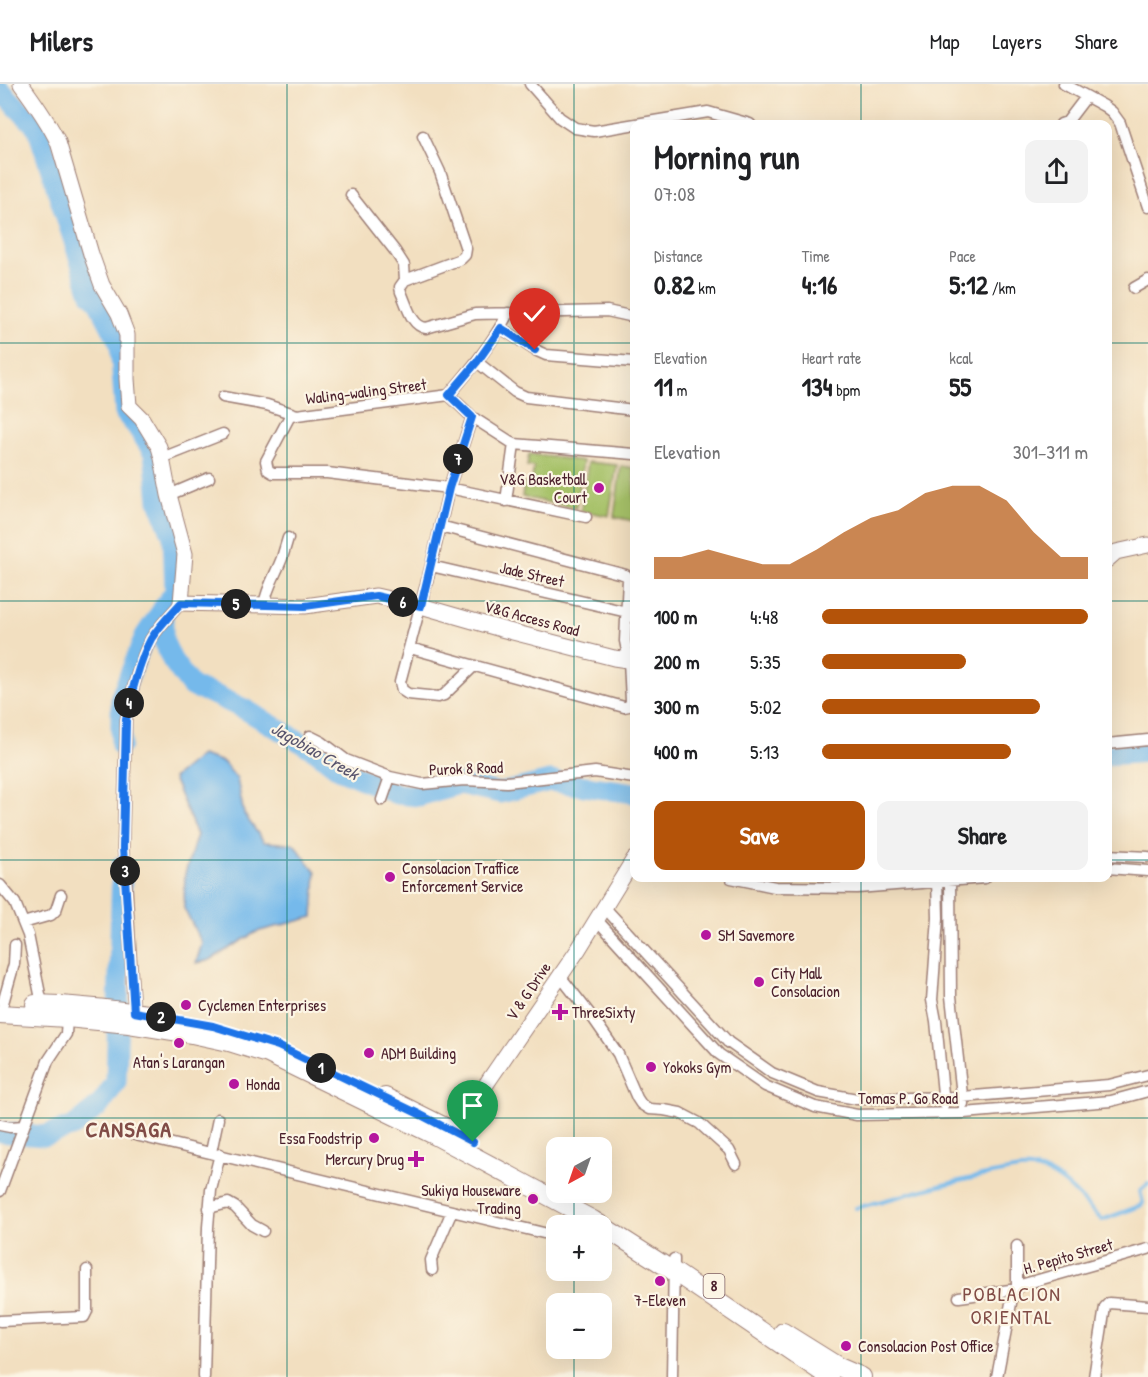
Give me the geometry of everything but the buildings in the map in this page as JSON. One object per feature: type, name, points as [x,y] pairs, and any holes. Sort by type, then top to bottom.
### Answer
[{"type":"main road","name":"8","points":[[1,1006],[42,1004],[107,1015]]},
{"type":"main road","name":"8","points":[[1,1006],[67,1018],[131,1016],[213,1026],[278,1046],[456,1140],[546,1181]]},
{"type":"main road","name":"8","points":[[456,1140],[607,1234],[674,1266],[746,1308],[838,1367],[862,1377]]},
{"type":"main road","name":"8","points":[[588,1203],[829,1377]]},
{"type":"street","points":[[21,84],[51,127],[62,153],[102,285],[127,335],[129,406],[142,419],[159,447],[185,554],[177,608],[151,639],[129,702],[126,720],[123,848],[131,1016]]},
{"type":"street","points":[[530,84],[560,118],[575,128],[594,131],[630,125]]},
{"type":"street","points":[[1069,85],[1104,106],[1120,123],[1148,207]]},
{"type":"street","points":[[1069,120],[1086,97]]},
{"type":"street","points":[[660,120],[708,112],[736,120]]},
{"type":"street","points":[[405,279],[461,259],[466,249],[440,172],[423,136]]},
{"type":"street","points":[[351,195],[404,266],[405,279],[400,287],[401,292],[415,322],[420,327],[426,328],[475,314],[607,311],[630,316]]},
{"type":"street","points":[[1134,288],[1148,280]]},
{"type":"street","name":"Waling-waling Street","points":[[223,397],[267,405],[297,415],[449,395],[477,362],[501,328],[508,313]]},
{"type":"street","points":[[501,328],[546,355],[630,362]]},
{"type":"street","points":[[477,362],[515,392],[526,397],[630,410]]},
{"type":"street","points":[[449,395],[472,417],[514,444],[630,454]]},
{"type":"street","points":[[291,414],[266,461],[268,470],[273,473],[327,473],[449,488],[586,517]]},
{"type":"street","points":[[472,417],[449,488],[400,682],[402,690],[408,694],[438,698],[474,666]]},
{"type":"street","points":[[162,458],[223,434]]},
{"type":"street","points":[[506,501],[514,444]]},
{"type":"street","points":[[169,495],[209,478]]},
{"type":"street","points":[[440,526],[626,575],[628,579],[626,641],[630,654]]},
{"type":"street","points":[[264,605],[288,538]]},
{"type":"street","points":[[1112,556],[1116,552],[1148,545]]},
{"type":"street","name":"Jade Street","points":[[431,566],[627,612]]},
{"type":"street","name":"V&G Access Road","points":[[177,608],[305,606],[376,596],[630,660]]},
{"type":"street","points":[[410,648],[624,707],[630,704]]},
{"type":"street","name":"Purok 8 Road","points":[[310,736],[346,760],[389,781],[422,784],[464,780],[507,782],[595,772],[630,777]]},
{"type":"street","points":[[1112,744],[1148,740]]},
{"type":"street","points":[[383,797],[389,781]]},
{"type":"street","points":[[1112,855],[1148,857]]},
{"type":"street","name":"V & G Drive","points":[[604,917],[630,867]]},
{"type":"street","points":[[1112,868],[1148,871]]},
{"type":"street","name":"V & G Drive","points":[[456,1140],[630,881]]},
{"type":"street","points":[[751,882],[775,887],[856,888],[910,882]]},
{"type":"street","points":[[937,882],[938,918],[932,1000],[945,1113]]},
{"type":"street","points":[[950,882],[951,996],[964,1113]]},
{"type":"street","points":[[0,885],[15,903],[28,935],[42,1004]]},
{"type":"street","points":[[23,923],[51,915],[56,910],[61,895]]},
{"type":"street","name":"Tomas P. Go Road","points":[[604,917],[728,1042],[772,1073],[818,1092],[857,1099],[943,1098],[1109,1085],[1148,1075]]},
{"type":"street","name":"Tomas P. Go Road","points":[[604,917],[719,1054],[765,1086],[815,1107],[857,1115],[964,1113],[1112,1101],[1148,1091]]},
{"type":"street","points":[[1,1006],[14,964],[15,945]]},
{"type":"street","points":[[563,979],[618,1054],[641,1104],[649,1109],[680,1113],[699,1123],[729,1150],[736,1164]]},
{"type":"street","points":[[0,1191],[48,1061],[66,1034],[67,1018]]},
{"type":"street","points":[[204,1377],[209,1208],[218,1119]]},
{"type":"street","points":[[0,1125],[24,1128]]},
{"type":"street","points":[[131,1134],[546,1234]]},
{"type":"street","points":[[209,1208],[228,1203],[252,1225],[263,1231]]},
{"type":"street","points":[[432,1270],[431,1260],[452,1211]]},
{"type":"street","points":[[959,1296],[1017,1288],[1017,1246]]},
{"type":"street","name":"H. Pepito Street","points":[[997,1377],[1017,1288],[1148,1249]]},
{"type":"street","points":[[672,1377],[674,1266]]},
{"type":"street","points":[[0,1321],[84,1317],[87,1311],[87,1270]]},
{"type":"street","points":[[1094,1377],[1105,1307],[1110,1303],[1148,1306]]},
{"type":"green space","points":[[529,454],[583,461],[576,508],[522,497],[524,483],[531,484],[534,467],[527,466]]},
{"type":"green space","name":"V&G Basketball Court","points":[[588,462],[617,465],[609,516],[581,511]]},
{"type":"green space","points":[[621,466],[630,467],[630,520],[614,517]]},
{"type":"water","points":[[201,755],[223,762],[237,779],[244,814],[264,842],[294,844],[316,872],[313,917],[256,932],[210,960],[196,963],[202,943],[184,908],[185,874],[197,835],[173,778]]},
{"type":"waterway","points":[[0,90],[37,127],[91,294],[97,299],[120,344],[125,413],[154,453],[159,501],[173,537],[175,591],[145,636],[121,697],[121,745]]},
{"type":"waterway","name":"Jagobiao Creek","points":[[163,608],[163,640],[172,660],[191,686],[246,710],[316,751],[339,769],[397,794],[419,796],[459,784],[500,793],[550,781],[630,792]]},
{"type":"waterway","name":"Jagobiao Creek","points":[[1112,755],[1148,752]]},
{"type":"waterway","points":[[0,1132],[44,1136],[74,1126],[99,1106],[116,1082],[122,866]]},
{"type":"waterway","points":[[856,1208],[962,1180],[1014,1170],[1032,1169],[1051,1174],[1060,1180],[1102,1220],[1140,1206],[1143,1203],[1140,1191],[1148,1184]]},
{"type":"place","name":"V&G Basketball Court","points":[[599,488]]},
{"type":"place","name":"Consolacion Traffice Enforcement Service","points":[[390,877]]},
{"type":"place","name":"SM Savemore","points":[[706,935]]},
{"type":"place","name":"City Mall Consolacion","points":[[759,982]]},
{"type":"place","name":"Cyclemen Enterprises","points":[[186,1005]]},
{"type":"place","name":"ThreeSixty","points":[[560,1012]]},
{"type":"place","name":"Atan's Larangan","points":[[179,1043]]},
{"type":"place","name":"ADM Building","points":[[369,1053]]},
{"type":"place","name":"Yokoks Gym","points":[[651,1067]]},
{"type":"place","name":"Honda","points":[[234,1084]]},
{"type":"place","name":"Essa Foodstrip","points":[[374,1138]]},
{"type":"place","name":"Mercury Drug","points":[[416,1159]]},
{"type":"place","name":"Sukiya Houseware Trading","points":[[533,1199]]},
{"type":"place","name":"7-Eleven","points":[[660,1281]]},
{"type":"place","name":"Consolacion Post Office","points":[[846,1346]]},
{"type":"district","name":"CANSAGA","points":[[129,1129]]},
{"type":"district","name":"POBLACION ORIENTAL","points":[[1012,1306]]},
{"type":"route","points":[[473,1142],[278,1046],[213,1026],[134,1012],[123,848],[126,720],[129,702],[151,639],[181,603],[305,606],[376,596],[421,606],[449,488],[472,417],[449,395],[477,362],[501,328],[535,350]]}]
